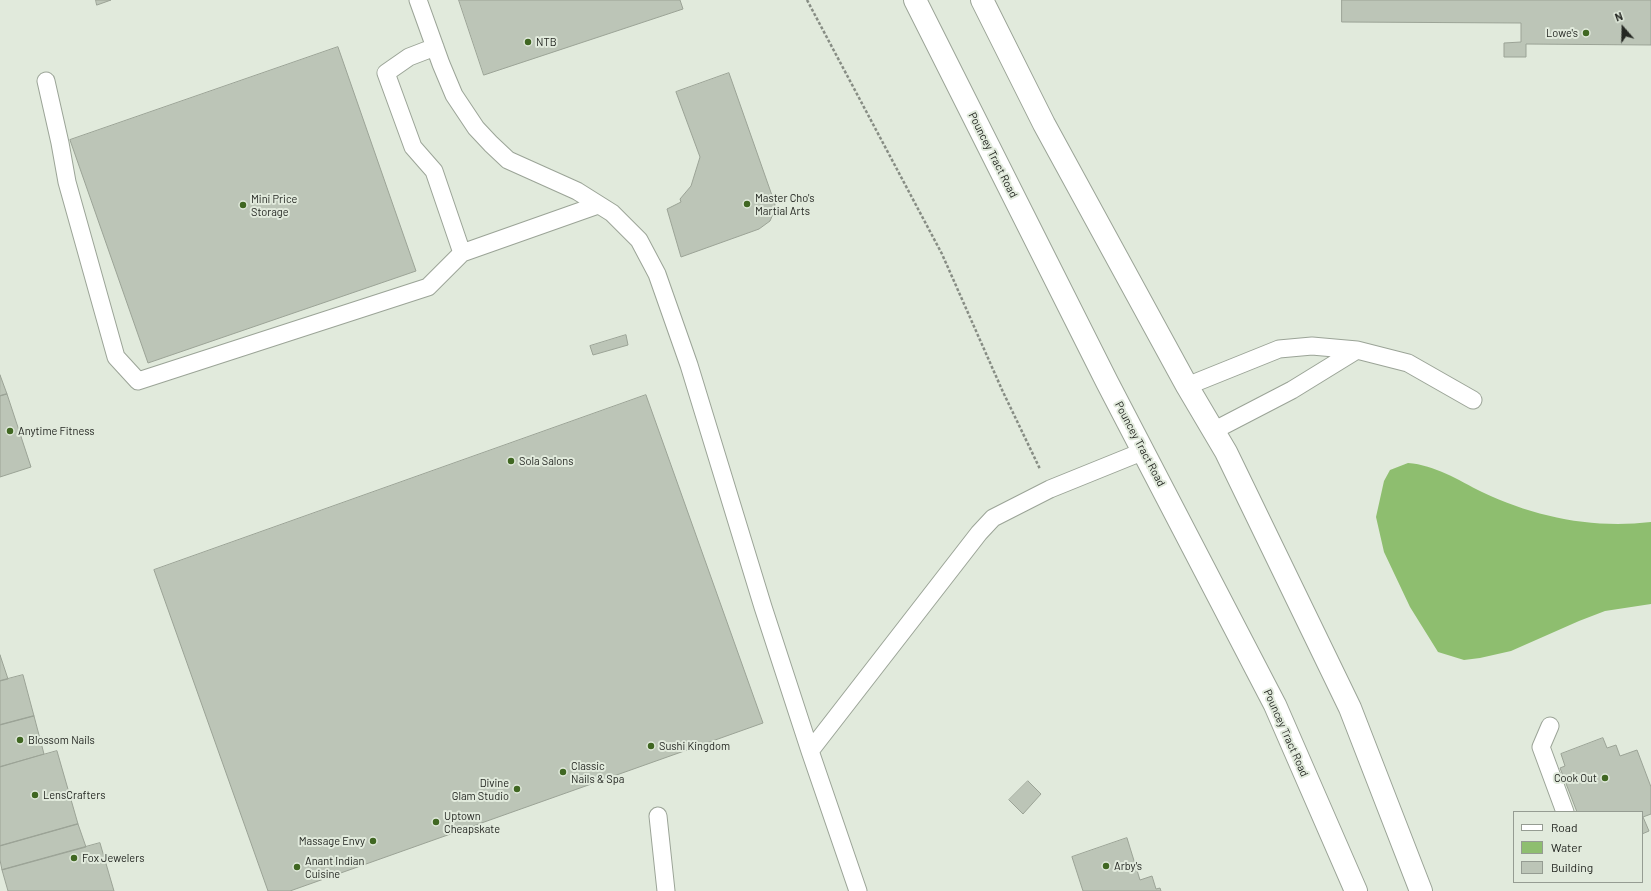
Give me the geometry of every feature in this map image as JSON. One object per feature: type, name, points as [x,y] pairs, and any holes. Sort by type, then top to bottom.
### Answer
[{"type":"main road","name":"Pouncey Tract Road","points":[[915,0],[1107,382],[1276,706],[1356,891]]},
{"type":"main road","points":[[982,0],[1044,124],[1187,386],[1226,452],[1350,708],[1421,891]]},
{"type":"lane","points":[[418,0],[454,95],[476,128],[508,160],[576,191],[612,213],[639,240],[657,274],[689,365],[763,607],[858,891]]},
{"type":"lane","points":[[435,47],[409,56],[386,73],[413,147],[434,170],[462,253]]},
{"type":"lane","points":[[46,81],[67,182],[116,357],[138,381],[428,287],[462,253],[598,205]]},
{"type":"lane","points":[[1187,386],[1279,349],[1312,346],[1358,350],[1408,363],[1473,400]]},
{"type":"lane","points":[[1213,431],[1292,390],[1358,350]]},
{"type":"lane","points":[[810,751],[979,533],[993,518],[1050,489],[1144,451]]},
{"type":"lane","points":[[1550,726],[1541,747],[1566,811]]},
{"type":"lane","points":[[658,816],[666,891]]},
{"type":"path","points":[[807,0],[942,254],[1003,392],[1050,489]]},
{"type":"water","points":[[1408,463],[1418,464],[1437,470],[1502,501],[1543,514],[1564,519],[1607,524],[1651,522],[1651,604],[1605,611],[1511,651],[1480,658],[1464,660],[1438,652],[1410,607],[1384,552],[1376,517],[1384,481],[1390,470]]},
{"type":"building","points":[[96,0],[111,0],[97,5]]},
{"type":"building","name":"NTB","points":[[459,0],[680,0],[683,9],[484,75]]},
{"type":"building","name":"Lowe's","points":[[1342,0],[1651,0],[1651,45],[1526,44],[1526,57],[1504,57],[1504,43],[1521,42],[1521,23],[1342,22]]},
{"type":"building","name":"Mini Price Storage","points":[[338,47],[416,271],[148,363],[70,140]]},
{"type":"building","points":[[729,73],[775,204],[773,214],[770,221],[759,229],[681,257],[667,209],[681,202],[680,199],[691,186],[700,157],[676,92]]},
{"type":"building","points":[[626,335],[628,345],[593,355],[590,346]]},
{"type":"building","points":[[0,375],[7,394],[0,396]]},
{"type":"building","name":"Anytime Fitness","points":[[7,394],[31,467],[0,477],[0,396]]},
{"type":"building","points":[[646,395],[763,723],[290,891],[268,891],[154,570]]},
{"type":"building","points":[[0,655],[8,679],[0,681]]},
{"type":"building","points":[[23,675],[34,716],[0,725],[0,681]]},
{"type":"building","name":"Blossom Nails","points":[[34,716],[44,754],[0,767],[0,725]]},
{"type":"building","name":"Cook Out","points":[[1603,738],[1607,748],[1616,745],[1620,756],[1637,750],[1651,787],[1651,814],[1643,817],[1643,811],[1577,811],[1560,768],[1565,766],[1561,754]]},
{"type":"building","name":"LensCrafters","points":[[57,751],[78,824],[0,846],[0,767]]},
{"type":"building","points":[[1028,781],[1041,794],[1023,814],[1009,800]]},
{"type":"building","name":"Cook Out","points":[[1643,817],[1649,831],[1643,834]]},
{"type":"building","points":[[78,824],[86,847],[2,870],[0,846]]},
{"type":"building","name":"Arby's","points":[[1127,838],[1140,880],[1152,876],[1156,889],[1160,888],[1161,891],[1083,891],[1072,857]]},
{"type":"building","name":"Fox Jewelers","points":[[100,843],[114,891],[8,891],[2,870]]},
{"type":"place","name":"Lowe's","points":[[1586,33]]},
{"type":"place","name":"NTB","points":[[528,42]]},
{"type":"place","name":"Master Cho's Martial Arts","points":[[747,204]]},
{"type":"place","name":"Mini Price Storage","points":[[243,205]]},
{"type":"place","name":"Anytime Fitness","points":[[10,431]]},
{"type":"place","name":"Sola Salons","points":[[511,461]]},
{"type":"place","name":"Blossom Nails","points":[[20,740]]},
{"type":"place","name":"Sushi Kingdom","points":[[651,746]]},
{"type":"place","name":"Classic Nails & Spa","points":[[563,772]]},
{"type":"place","name":"Cook Out","points":[[1605,778]]},
{"type":"place","name":"Divine Glam Studio","points":[[517,789]]},
{"type":"place","name":"LensCrafters","points":[[35,795]]},
{"type":"place","name":"Uptown Cheapskate","points":[[436,822]]},
{"type":"place","name":"Massage Envy","points":[[373,841]]},
{"type":"place","name":"Fox Jewelers","points":[[74,858]]},
{"type":"place","name":"Arby's","points":[[1106,866]]},
{"type":"place","name":"Anant Indian Cuisine","points":[[297,867]]}]
